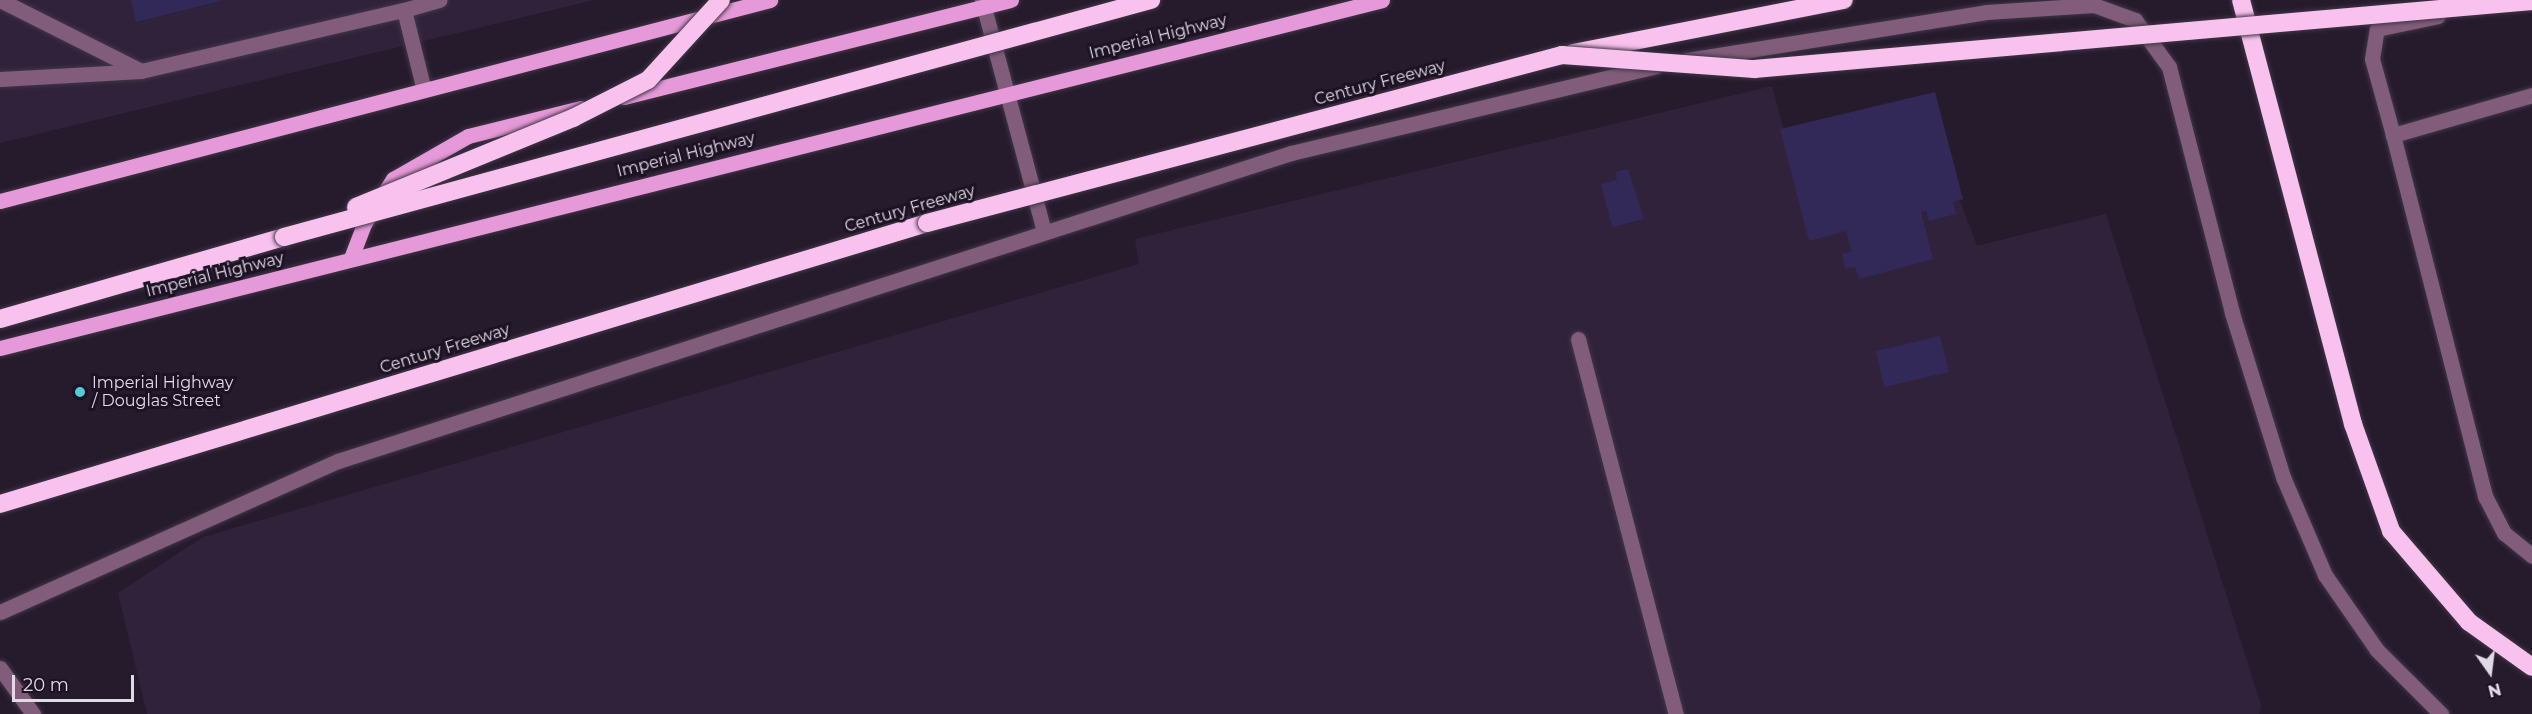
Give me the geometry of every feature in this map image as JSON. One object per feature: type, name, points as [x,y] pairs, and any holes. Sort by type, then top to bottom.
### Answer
[{"type":"highway","points":[[284,237],[573,118],[648,80],[721,0]]},
{"type":"highway","points":[[0,319],[284,237],[1151,0]]},
{"type":"highway","name":"Century Freeway","points":[[0,504],[927,223],[1562,55],[1844,0]]},
{"type":"highway","points":[[2241,0],[2353,424],[2391,531],[2469,622],[2532,667]]},
{"type":"highway","points":[[1562,55],[1754,69],[2532,2]]},
{"type":"main road","points":[[0,201],[770,0]]},
{"type":"main road","points":[[351,258],[364,224],[393,179],[468,136],[983,3],[1011,0]]},
{"type":"main road","name":"Imperial Highway","points":[[0,348],[1005,92],[1382,0]]},
{"type":"street","points":[[0,0],[141,70]]},
{"type":"street","points":[[0,79],[141,70],[440,0]]},
{"type":"street","points":[[2508,0],[2377,29],[2372,59],[2485,496],[2504,532],[2532,556]]},
{"type":"street","points":[[983,3],[1044,232]]},
{"type":"street","points":[[0,612],[338,461],[1291,153],[1603,76],[1986,12],[2094,5],[2135,20],[2169,67],[2232,313],[2283,477],[2325,575],[2377,650],[2441,714]]},
{"type":"street","points":[[404,10],[424,90]]},
{"type":"street","points":[[2393,135],[2532,95]]},
{"type":"street","points":[[1578,339],[1676,714]]},
{"type":"street","points":[[0,668],[33,714]]},
{"type":"shaded area","points":[[0,0],[594,0],[0,143]]},
{"type":"shaded area","points":[[1772,86],[1811,232],[1958,195],[1977,246],[2106,214],[2261,705],[2259,714],[147,714],[118,593],[203,537],[1139,264],[1135,239]]},
{"type":"building","points":[[131,0],[220,0],[220,1],[136,22]]},
{"type":"building","points":[[1935,92],[1963,199],[1953,202],[1956,214],[1929,221],[1926,211],[1921,212],[1933,259],[1859,279],[1855,267],[1845,269],[1842,254],[1851,252],[1846,231],[1809,241],[1780,129]]},
{"type":"building","points":[[1628,169],[1644,219],[1612,227],[1601,184],[1617,180],[1615,172]]},
{"type":"building","points":[[1940,336],[1949,372],[1884,387],[1876,351]]},
{"type":"place","name":"Imperial Highway / Douglas Street","points":[[80,392]]}]
